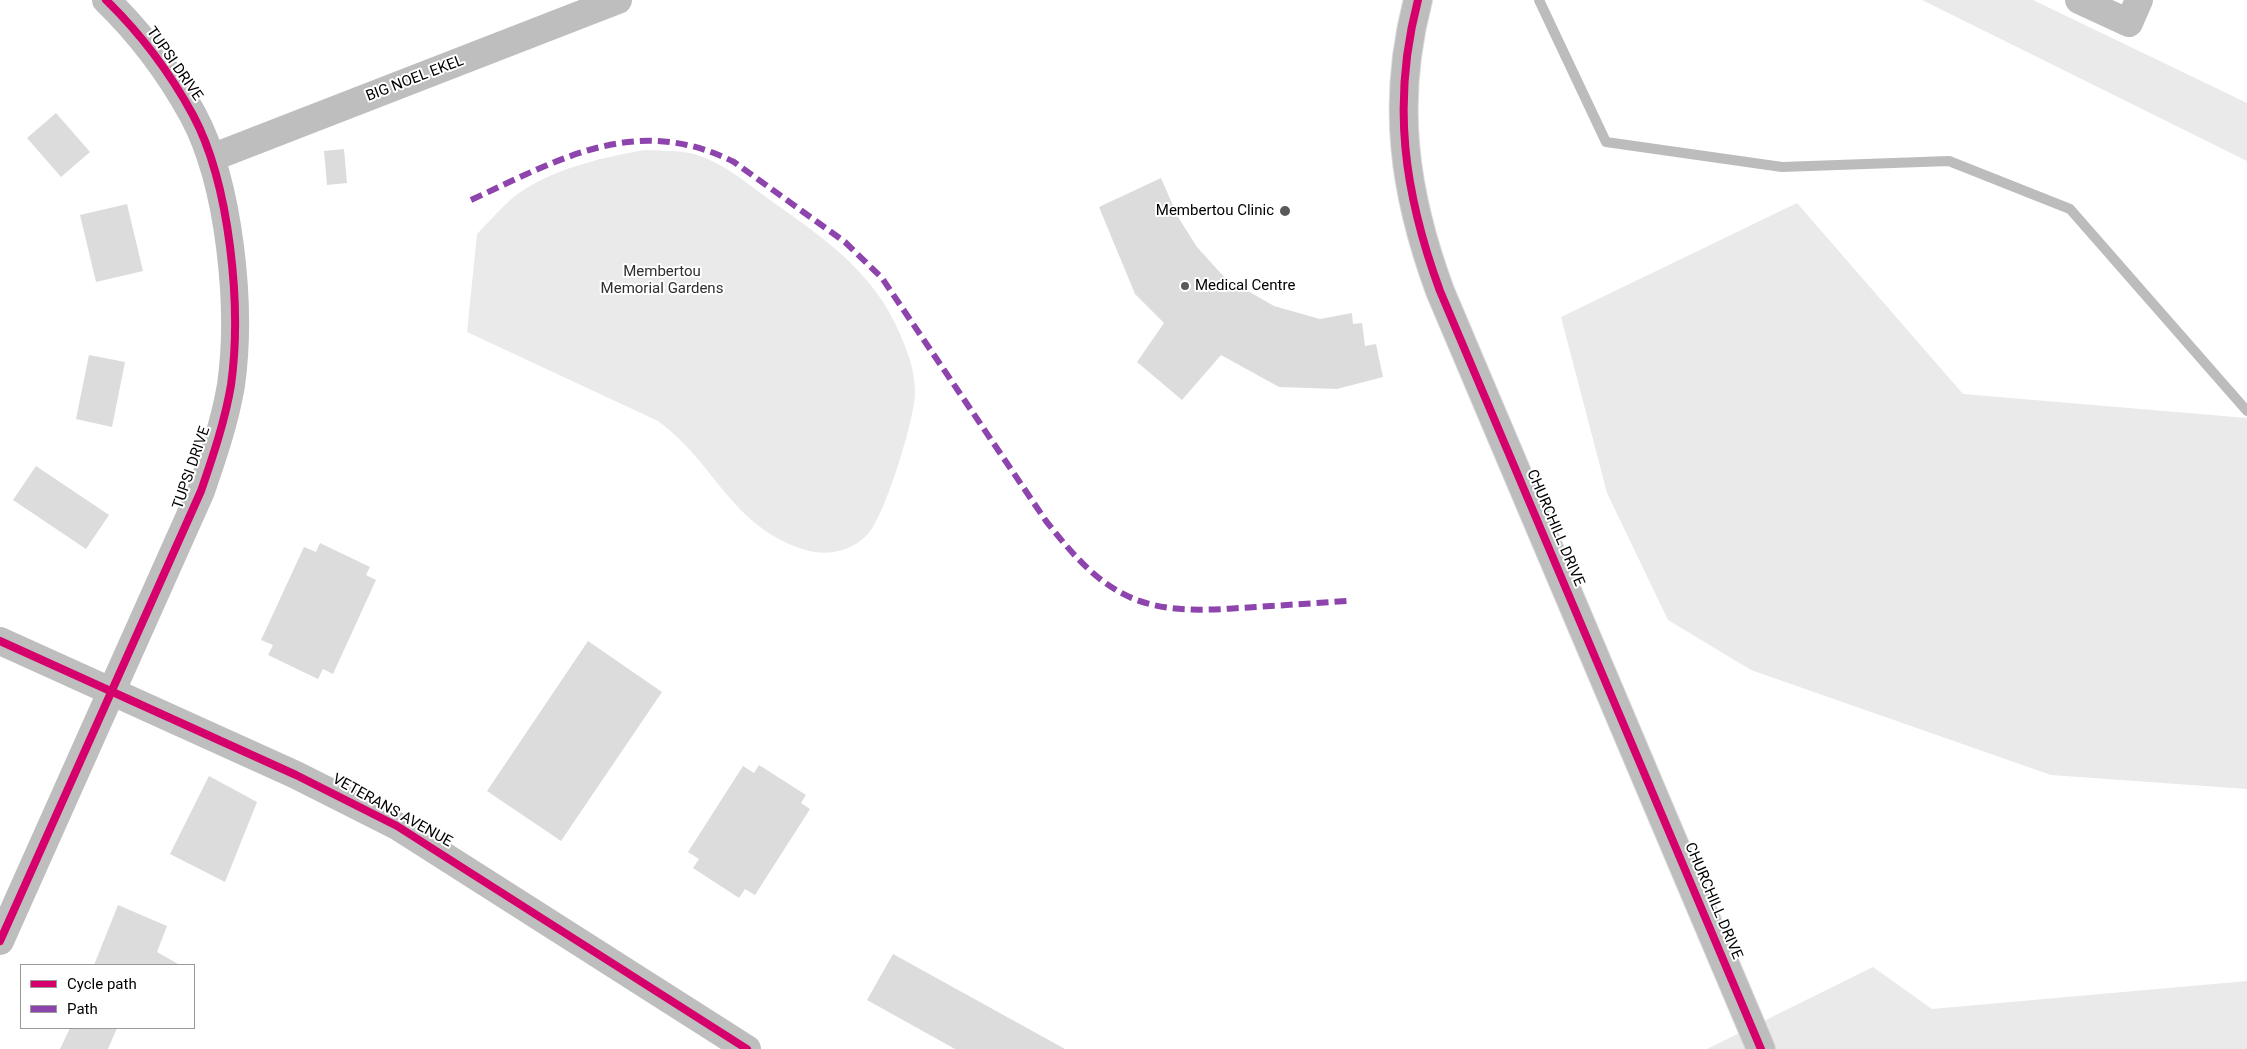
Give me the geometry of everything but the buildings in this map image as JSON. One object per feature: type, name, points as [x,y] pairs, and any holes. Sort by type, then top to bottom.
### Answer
[{"type":"main road","name":"CHURCHILL DRIVE","points":[[1418,0],[1407,58],[1404,97],[1404,137],[1415,216],[1426,254],[1447,308],[1762,1049]]},
{"type":"street","name":"TUPSI DRIVE","points":[[0,941],[201,491],[221,428],[230,387],[236,341],[235,290],[220,197],[210,158],[194,116],[142,40],[106,0]]},
{"type":"street","name":"BIG NOEL EKEL","points":[[210,158],[618,0]]},
{"type":"street","points":[[2079,0],[2129,23],[2139,0]]},
{"type":"street","name":"VETERANS AVENUE","points":[[0,641],[332,791],[398,826],[747,1049]]},
{"type":"green space","points":[[1922,0],[2033,0],[2247,103],[2247,161]]},
{"type":"green space","name":"Membertou Memorial Gardens","points":[[645,150],[676,151],[694,154],[714,162],[734,174],[809,228],[846,258],[862,274],[889,312],[911,363],[915,388],[914,405],[905,444],[883,508],[868,534],[849,548],[825,553],[809,551],[782,541],[742,511],[695,456],[658,421],[467,332],[477,234],[500,210],[525,189],[553,175],[599,160]]},
{"type":"green space","points":[[1797,203],[1963,394],[2247,418],[2247,789],[2051,775],[1751,670],[1668,620],[1607,493],[1561,317]]},
{"type":"green space","points":[[1873,967],[1932,1009],[2247,981],[2247,1049],[1707,1049]]},
{"type":"waterway","points":[[1539,0],[1606,142],[1782,167],[1949,161],[2070,209],[2247,411]]},
{"type":"marked path","points":[[471,200],[568,157],[600,147],[632,142],[664,142],[698,148],[734,162],[845,242],[882,278],[1046,521],[1077,558],[1103,581],[1129,597],[1164,607],[1182,609],[1201,610],[1347,601]]},
{"type":"cycle path","points":[[0,941],[201,491],[222,425],[231,385],[234,354],[234,283],[224,210],[206,143],[193,115],[164,69],[131,26],[106,0]]},
{"type":"cycle path","points":[[1418,0],[1405,75],[1405,147],[1410,183],[1428,255],[1440,291],[1761,1049]]},
{"type":"cycle path","points":[[0,641],[296,775],[397,826],[747,1049]]},
{"type":"place","name":"Membertou Clinic","points":[[1285,211]]},
{"type":"place","name":"Medical Centre","points":[[1185,286]]}]
